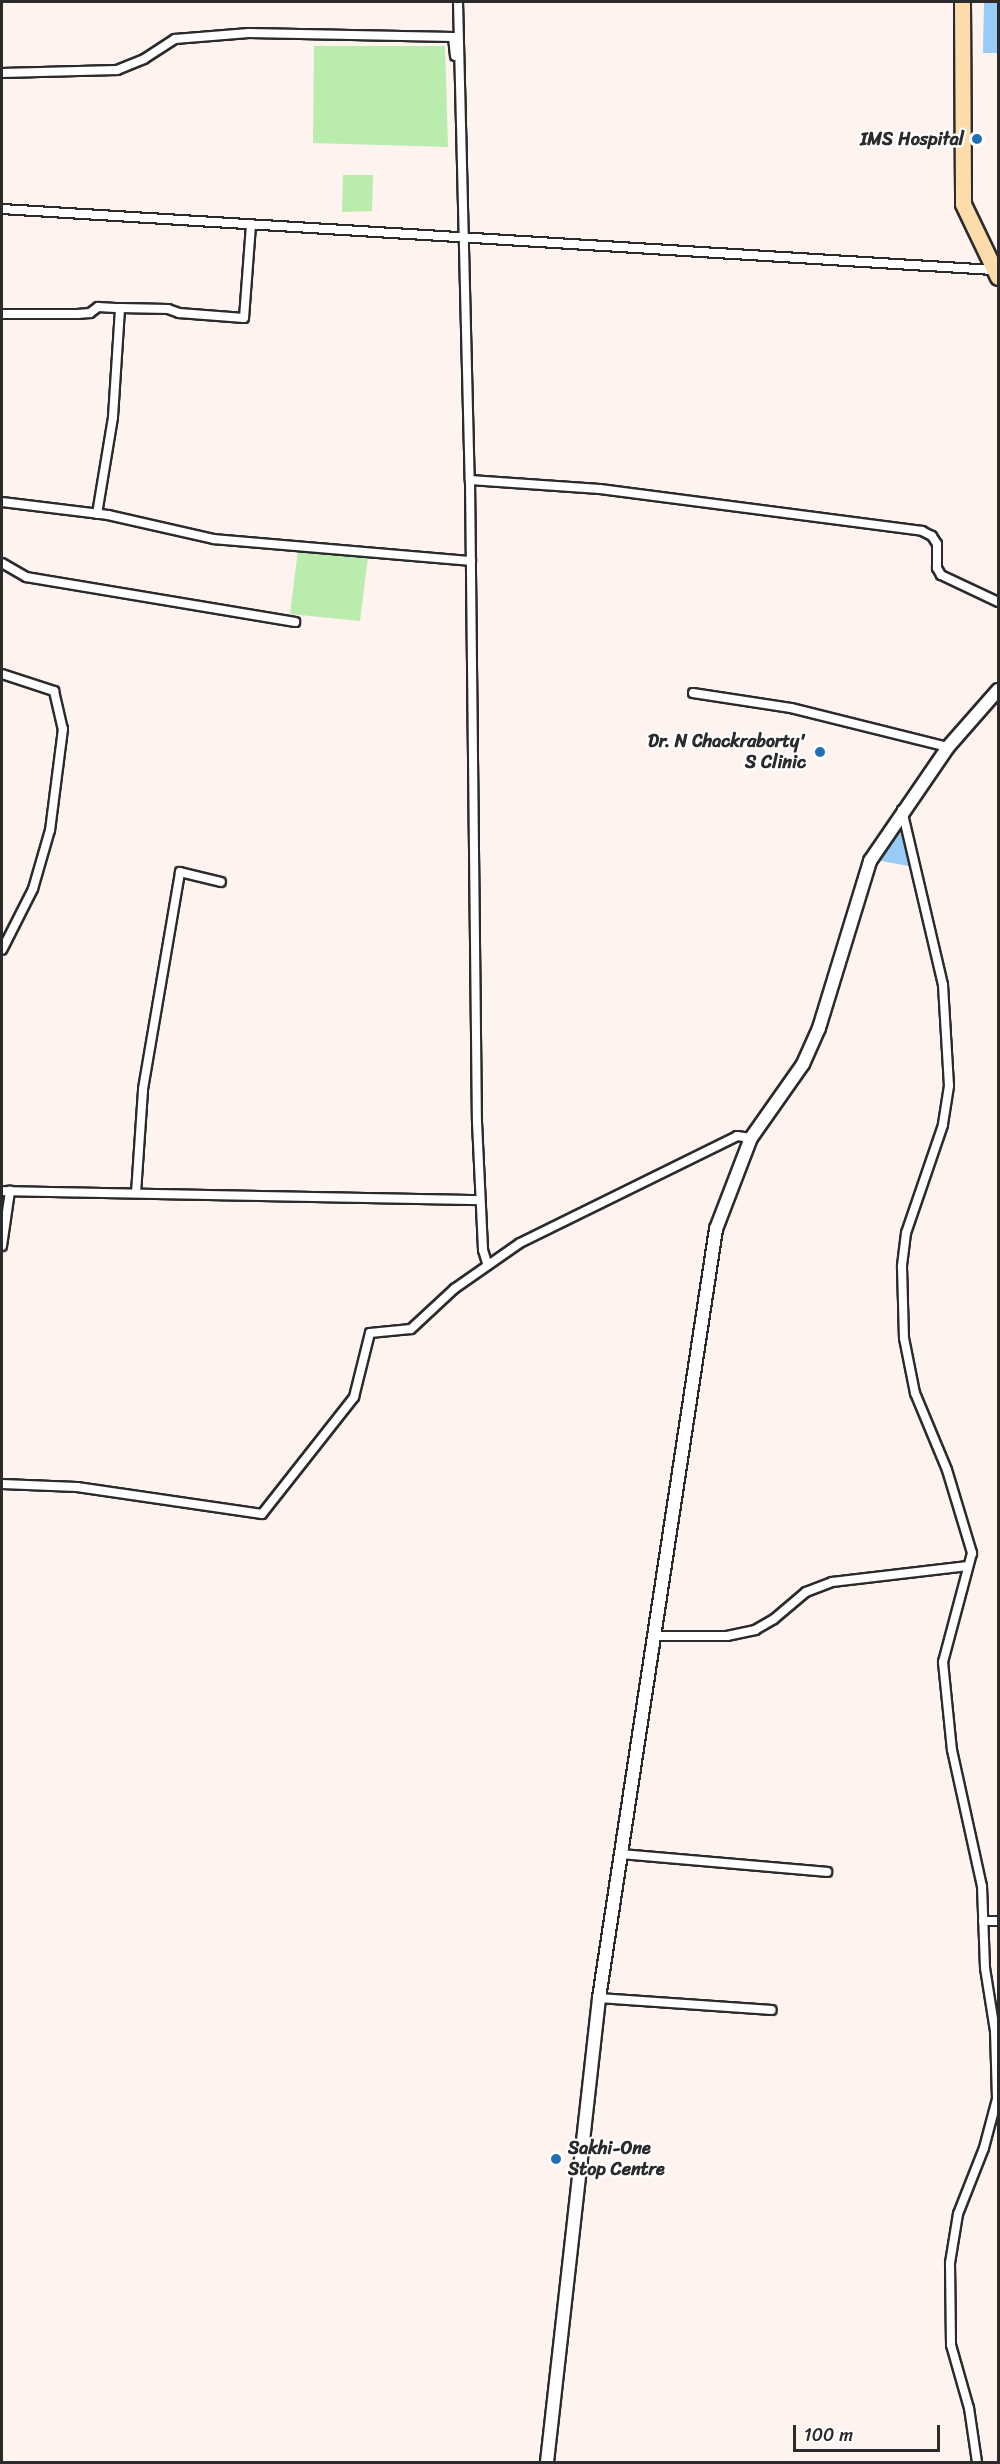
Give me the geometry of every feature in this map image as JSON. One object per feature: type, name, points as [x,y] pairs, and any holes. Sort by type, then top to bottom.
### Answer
[{"type":"highway","points":[[962,2],[963,204],[996,274]]},
{"type":"main road","points":[[547,2463],[599,1998],[656,1636],[716,1229],[751,1138],[803,1064],[819,1028],[856,898],[870,861],[902,810],[948,747],[999,690]]},
{"type":"street","points":[[458,2],[466,240],[480,1200],[483,1250],[487,1263]]},
{"type":"street","points":[[2,73],[117,70],[144,59],[175,39],[218,35],[453,37],[461,102],[466,240]]},
{"type":"street","points":[[2,210],[996,274]]},
{"type":"street","points":[[2,314],[77,314],[90,313],[98,307],[168,309],[179,314],[244,318],[251,225]]},
{"type":"street","points":[[97,514],[113,417],[120,308]]},
{"type":"street","points":[[470,480],[600,489],[922,531],[932,536],[937,544],[941,575],[999,603]]},
{"type":"street","points":[[2,502],[97,514],[214,539],[471,561]]},
{"type":"street","points":[[2,563],[26,577],[295,622]]},
{"type":"street","points":[[2,674],[54,692],[63,729],[50,830],[33,889],[2,951]]},
{"type":"street","points":[[693,693],[791,708],[948,747]]},
{"type":"street","points":[[902,810],[943,985],[949,1086],[943,1125],[906,1233],[902,1267],[903,1338],[915,1393],[947,1470],[972,1553],[943,1662],[951,1750],[982,1886],[985,1968],[995,2031],[997,2099],[984,2148],[958,2214],[950,2263],[948,2318],[977,2463]]},
{"type":"street","points":[[136,1193],[143,1089],[180,872],[221,882]]},
{"type":"street","points":[[2,1484],[77,1487],[262,1514],[354,1397],[370,1332],[411,1329],[487,1263],[520,1243],[737,1136],[751,1138]]},
{"type":"street","points":[[2,1246],[6,1191],[480,1200]]},
{"type":"street","points":[[656,1636],[727,1636],[755,1630],[774,1619],[806,1592],[832,1582],[969,1566]]},
{"type":"street","points":[[622,1854],[827,1872]]},
{"type":"street","points":[[983,1921],[999,1922]]},
{"type":"street","points":[[599,1998],[772,2010]]},
{"type":"green space","points":[[314,46],[445,46],[448,147],[313,143]]},
{"type":"green space","points":[[343,175],[373,175],[372,211],[342,212]]},
{"type":"green space","points":[[298,550],[368,557],[360,621],[290,614]]},
{"type":"water","points":[[984,2],[998,2],[998,53],[983,53]]},
{"type":"water","points":[[902,817],[914,867],[876,860]]},
{"type":"place","name":"IMS Hospital","points":[[977,139]]},
{"type":"place","name":"Dr. N Chackraborty' S Clinic","points":[[820,752]]},
{"type":"place","name":"Sakhi-One Stop Centre","points":[[556,2159]]}]
